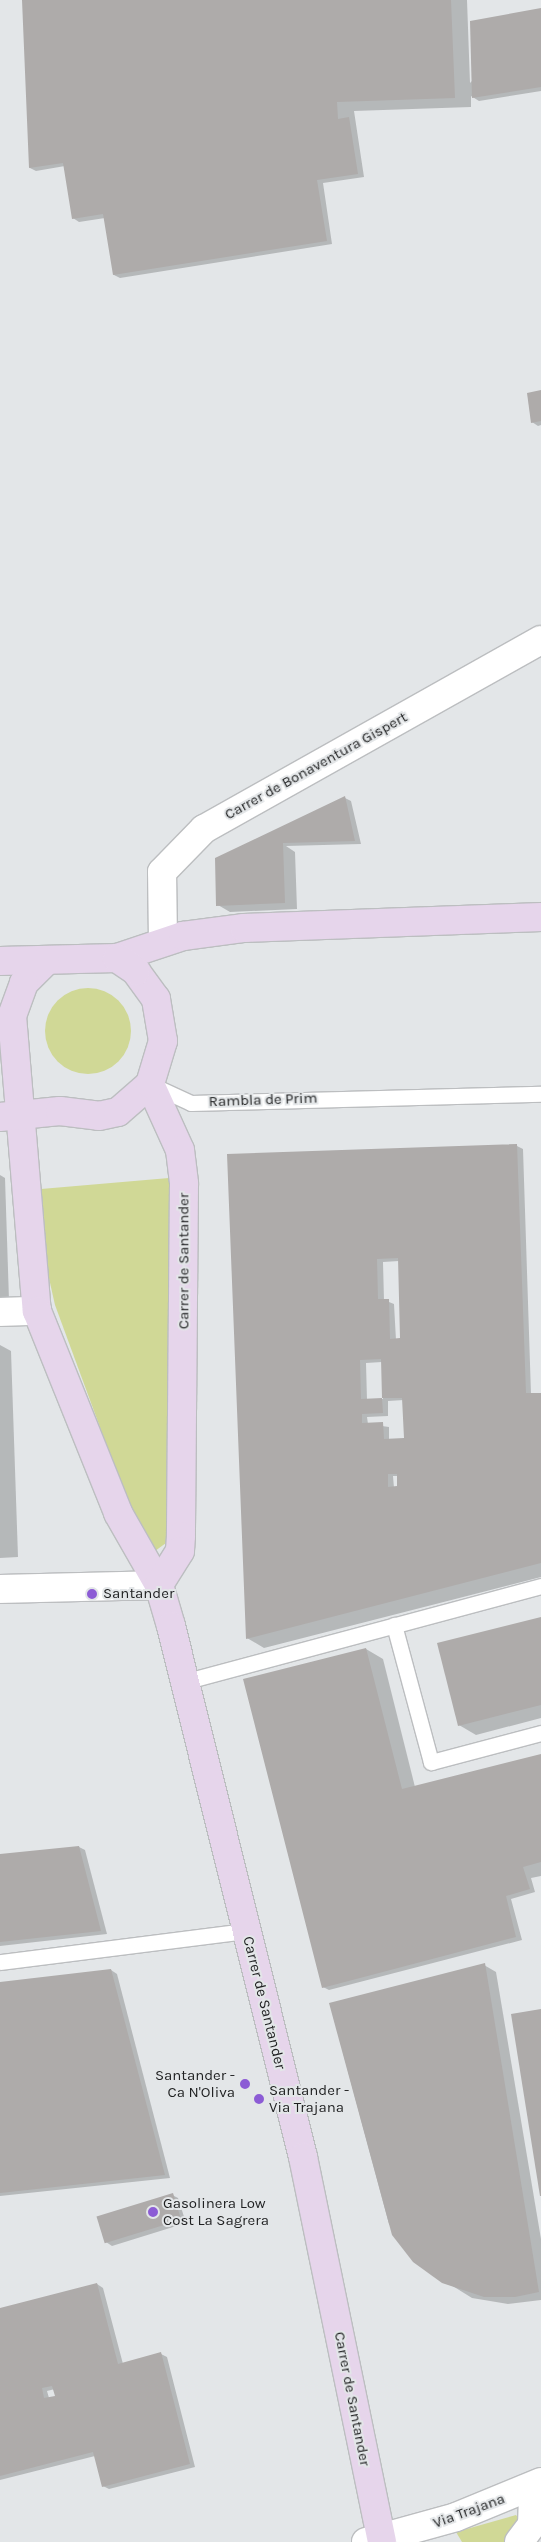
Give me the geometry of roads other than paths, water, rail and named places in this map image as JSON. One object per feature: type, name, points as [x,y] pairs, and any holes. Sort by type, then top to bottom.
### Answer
[{"type":"street","name":"Carrer de Bonaventura Gispert","points":[[163,941],[162,872],[204,829],[541,640]]},
{"type":"street","points":[[0,961],[45,962],[85,956],[117,958],[163,941],[244,928],[541,917]]},
{"type":"street","points":[[11,1116],[60,1111],[81,1116],[118,1112],[150,1084],[163,1041],[156,999],[163,941]]},
{"type":"street","points":[[117,958],[136,972],[156,999]]},
{"type":"street","name":"Carrer de Santander","points":[[45,962],[24,983],[12,1020],[20,1066],[11,1116],[37,1311],[118,1513],[159,1585],[303,2157],[376,2541]]},
{"type":"street","points":[[0,994],[12,1020]]},
{"type":"street","name":"Carrer de Santander","points":[[20,1066],[39,1093],[60,1111]]},
{"type":"street","name":"Carrer de Santander","points":[[150,1084],[180,1150],[184,1184],[180,1551],[159,1585]]},
{"type":"street","points":[[0,1312],[37,1311]]},
{"type":"street","points":[[0,1589],[159,1585]]},
{"type":"street","points":[[519,2542],[532,2525],[537,2485]]},
{"type":"street","name":"Via Trajana","points":[[376,2541],[456,2517],[537,2485]]},
{"type":"lane","name":"Rambla de Prim","points":[[150,1084],[191,1103],[541,1094]]},
{"type":"lane","points":[[183,1682],[541,1586]]},
{"type":"lane","points":[[394,1625],[431,1762],[541,1733]]},
{"type":"lane","points":[[0,1962],[246,1931]]},
{"type":"place","name":"Santander","points":[[92,1594]]},
{"type":"place","name":"Santander - Ca N'Oliva","points":[[245,2084]]},
{"type":"place","name":"Santander - Via Trajana","points":[[259,2099]]},
{"type":"place","name":"Gasolinera Low Cost La Sagrera","points":[[153,2212]]}]
